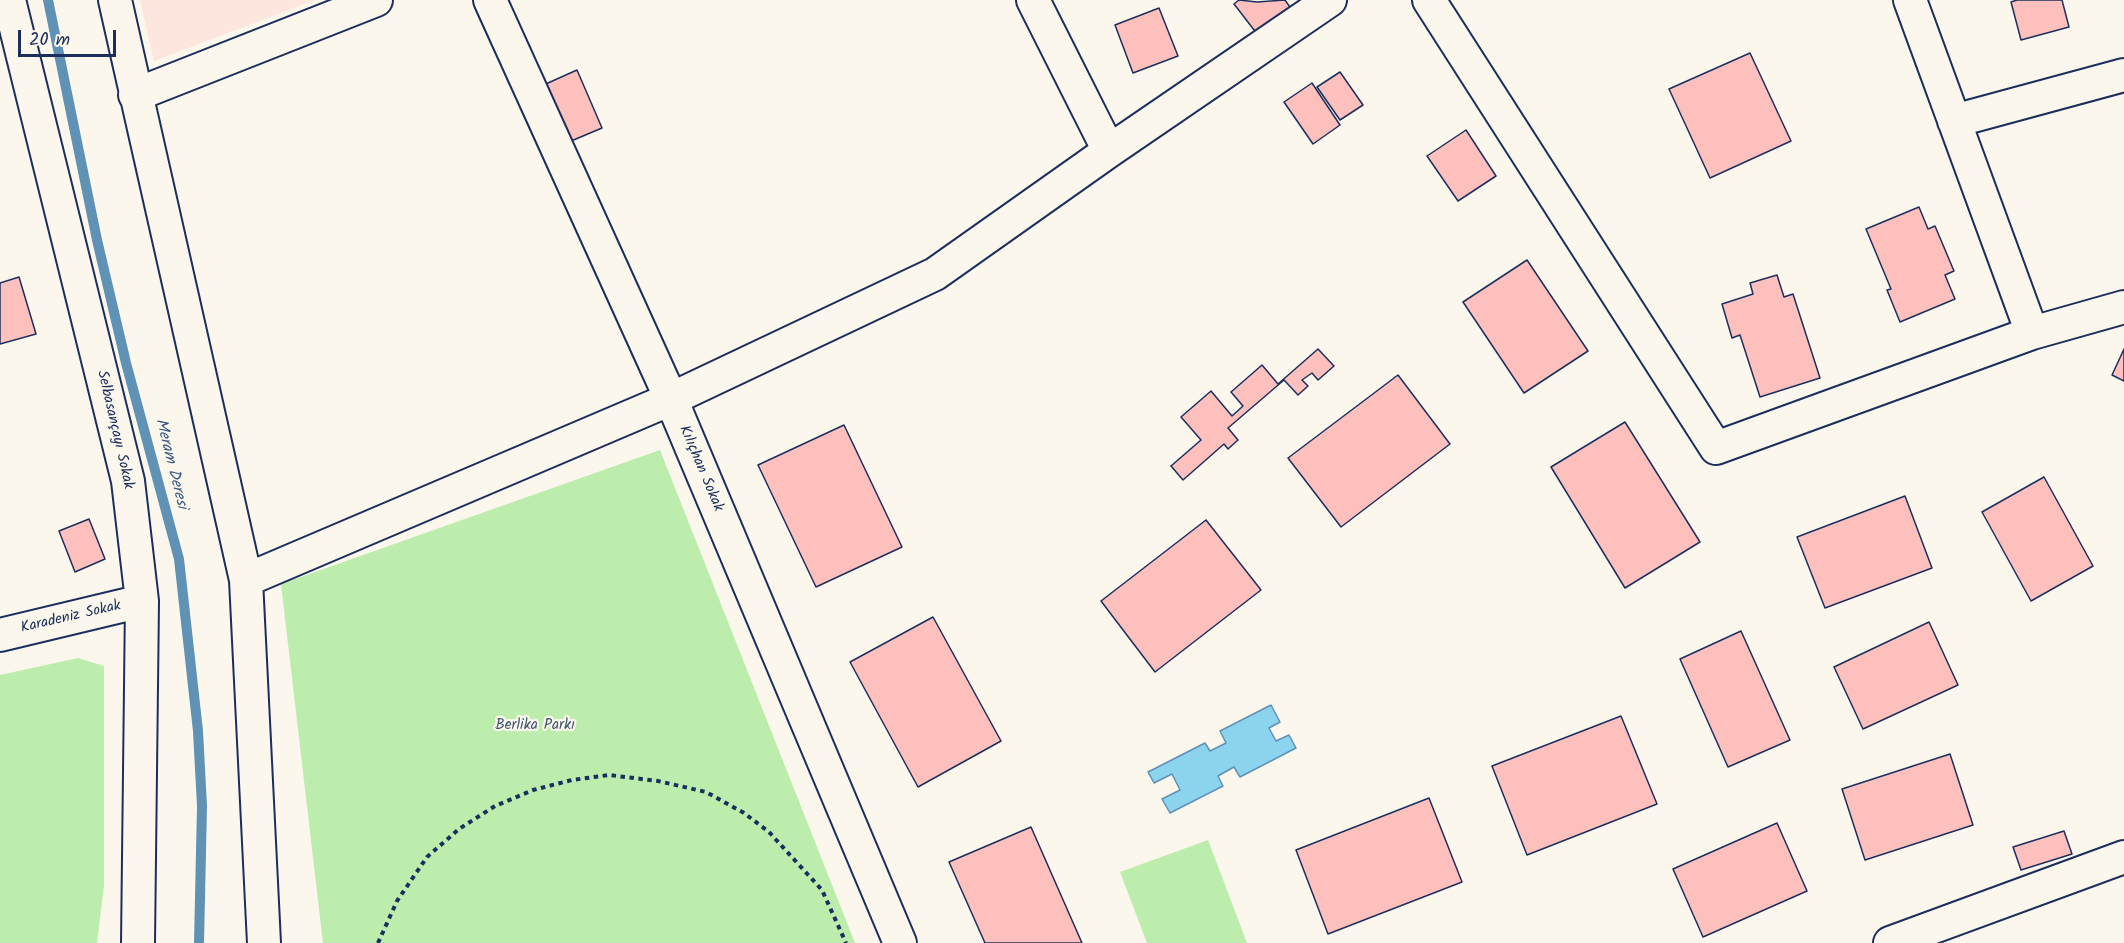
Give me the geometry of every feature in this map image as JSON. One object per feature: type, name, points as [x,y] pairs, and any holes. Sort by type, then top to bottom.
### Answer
[{"type":"street","name":"Selbasançayı Sokak","points":[[9,0],[128,481],[142,601],[138,943]]},
{"type":"street","points":[[115,0],[246,580],[264,943]]},
{"type":"street","points":[[135,95],[376,0]]},
{"type":"street","name":"Kılıçhan Sokak","points":[[489,0],[671,399],[900,943]]},
{"type":"street","points":[[1033,0],[1109,151]]},
{"type":"street","points":[[246,580],[671,399],[935,274],[1109,151],[1330,0]]},
{"type":"street","points":[[1429,0],[1716,448],[2032,333],[2124,307]]},
{"type":"street","points":[[1910,0],[2032,333]]},
{"type":"street","points":[[1954,121],[2124,75]]},
{"type":"street","name":"Karadeniz Sokak","points":[[0,635],[142,601]]},
{"type":"street","points":[[1890,943],[2124,857]]},
{"type":"path","points":[[378,943],[397,901],[426,857],[459,829],[495,806],[533,790],[572,780],[609,775],[658,781],[706,792],[744,813],[769,832],[822,890],[846,943]]},
{"type":"shaded area","points":[[140,0],[315,0],[154,61]]},
{"type":"green space","name":"Berlika Parkı","points":[[660,450],[855,943],[323,943],[281,584]]},
{"type":"green space","points":[[78,658],[104,666],[104,885],[97,943],[0,943],[0,675]]},
{"type":"green space","points":[[1208,840],[1247,943],[1147,943],[1120,872]]},
{"type":"water","points":[[1271,705],[1280,722],[1269,728],[1276,741],[1289,735],[1296,748],[1240,777],[1234,767],[1218,776],[1223,786],[1170,813],[1162,799],[1180,790],[1172,774],[1154,783],[1148,772],[1205,743],[1210,751],[1226,743],[1220,731]]},
{"type":"building","points":[[1239,0],[1257,2],[1285,0],[1294,13],[1261,39],[1234,4]]},
{"type":"building","points":[[2062,0],[2069,27],[2021,40],[2011,2]]},
{"type":"building","points":[[1159,8],[1178,56],[1133,73],[1115,25]]},
{"type":"building","points":[[1750,53],[1791,141],[1710,178],[1669,89]]},
{"type":"building","points":[[577,70],[602,128],[564,144],[539,87]]},
{"type":"building","points":[[1340,72],[1363,105],[1340,120],[1317,87]]},
{"type":"building","points":[[1312,83],[1340,125],[1313,144],[1284,102]]},
{"type":"building","points":[[1466,130],[1496,176],[1458,201],[1427,156]]},
{"type":"building","points":[[1919,207],[1928,229],[1935,226],[1954,271],[1945,275],[1955,299],[1900,322],[1887,290],[1891,289],[1866,229]]},
{"type":"building","points":[[1527,260],[1588,351],[1524,393],[1463,302]]},
{"type":"building","points":[[1777,275],[1784,297],[1793,294],[1820,378],[1760,397],[1740,335],[1732,338],[1722,304],[1753,294],[1750,283]]},
{"type":"building","points":[[19,277],[36,334],[0,344],[0,283]]},
{"type":"building","points":[[1318,349],[1334,366],[1318,380],[1312,373],[1302,380],[1308,386],[1298,395],[1284,380],[1228,428],[1238,440],[1228,449],[1224,444],[1183,480],[1171,466],[1201,440],[1181,417],[1211,391],[1232,416],[1243,406],[1231,392],[1262,365],[1278,384]]},
{"type":"building","points":[[2124,349],[2124,381],[2112,375]]},
{"type":"building","points":[[1398,375],[1450,444],[1341,527],[1288,458]]},
{"type":"building","points":[[1625,422],[1700,542],[1625,588],[1551,467]]},
{"type":"building","points":[[844,425],[902,547],[816,587],[758,465]]},
{"type":"building","points":[[2044,477],[2093,566],[2031,601],[1982,512]]},
{"type":"building","points":[[1905,496],[1932,568],[1825,608],[1797,537]]},
{"type":"building","points":[[89,519],[105,559],[75,572],[59,531]]},
{"type":"building","points":[[1206,520],[1261,590],[1155,672],[1101,601]]},
{"type":"building","points":[[933,617],[1001,741],[918,787],[850,662]]},
{"type":"building","points":[[1929,622],[1958,685],[1863,729],[1834,667]]},
{"type":"building","points":[[1741,631],[1790,740],[1728,767],[1680,659]]},
{"type":"building","points":[[1621,716],[1657,804],[1527,855],[1492,766]]},
{"type":"building","points":[[1950,754],[1973,825],[1865,860],[1842,789]]},
{"type":"building","points":[[1429,798],[1462,882],[1328,934],[1296,850]]},
{"type":"building","points":[[1777,823],[1807,891],[1703,937],[1673,869]]},
{"type":"building","points":[[1031,827],[1082,943],[985,943],[949,862]]},
{"type":"building","points":[[2064,831],[2072,854],[2021,870],[2013,847]]},
{"type":"waterway","name":"Meram Deresi","points":[[48,0],[97,240],[126,363],[179,559],[198,731],[202,806],[199,943]]}]
